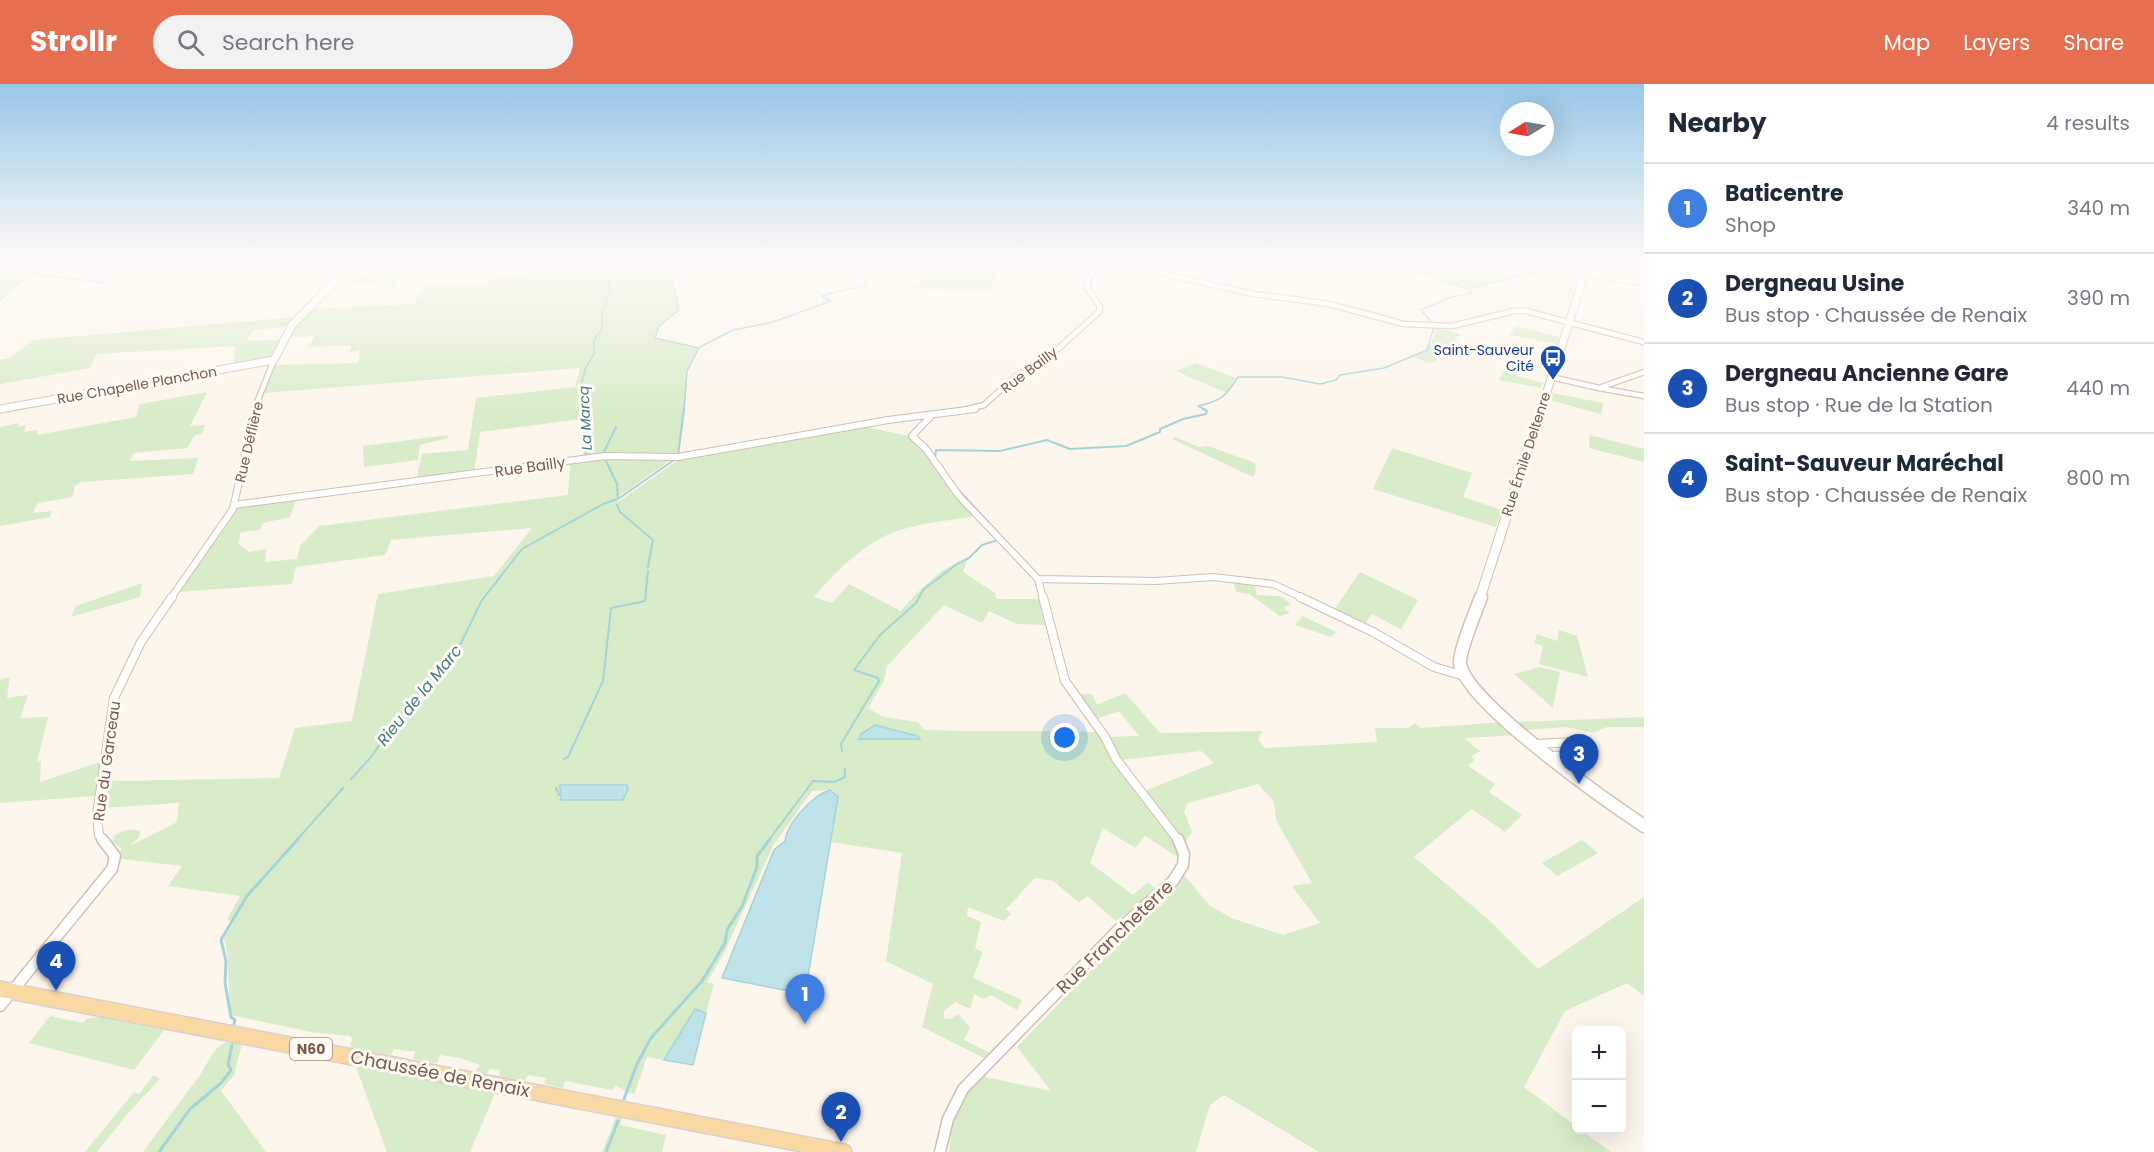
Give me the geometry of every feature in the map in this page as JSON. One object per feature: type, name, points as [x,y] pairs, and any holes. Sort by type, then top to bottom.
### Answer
[{"type":"main road","name":"Chaussée de Renaix","points":[[6,991],[844,1152]]},
{"type":"street","name":"Rue Déflière","points":[[234,505],[252,417],[274,360],[292,325],[304,313]]},
{"type":"street","name":"Rue Bailly","points":[[234,505],[537,467],[604,456],[678,457],[888,420],[980,407],[1015,377],[1056,352],[1097,313]]},
{"type":"street","points":[[1362,313],[1404,324],[1452,326],[1512,313]]},
{"type":"street","points":[[1528,313],[1644,342]]},
{"type":"street","name":"Rue Émile Deltenre","points":[[1464,676],[1460,661],[1461,655],[1572,313]]},
{"type":"street","name":"Rue Chapelle Planchon","points":[[0,409],[274,360]]},
{"type":"street","points":[[1599,388],[1644,372]]},
{"type":"street","points":[[1551,377],[1644,396]]},
{"type":"street","name":"Rue Francheterre","points":[[932,415],[912,436],[926,449],[959,496],[1038,579],[1065,681],[1100,729],[1116,759],[1177,836],[1183,848],[1184,860],[1173,881],[1119,929],[963,1089],[954,1102],[945,1123],[940,1152]]},
{"type":"street","name":"Rue du Garceau","points":[[0,1006],[6,991],[112,869],[115,856],[99,835],[97,814],[114,698],[141,642],[234,505]]},
{"type":"street","points":[[1038,579],[1156,581],[1213,577],[1273,584],[1373,632],[1434,667],[1464,676],[1477,694],[1548,756],[1644,826]]},
{"type":"street","points":[[1534,744],[1580,742],[1589,755],[1548,756]]},
{"type":"green space","points":[[307,313],[675,313],[659,326],[655,338],[699,348],[687,371],[678,456],[617,453],[584,458],[581,419],[480,432],[474,474],[416,480],[422,454],[468,450],[476,398],[575,387],[580,368],[263,393],[275,365],[358,363],[360,350],[350,352],[351,345],[308,347],[315,336],[289,337],[294,327]]},
{"type":"green space","points":[[297,317],[288,327],[253,330],[247,341],[281,340],[271,357],[234,366],[235,346],[96,354],[90,368],[0,384],[0,360],[10,358],[34,340]]},
{"type":"green space","points":[[1516,326],[1559,337],[1557,344],[1509,335]]},
{"type":"green space","points":[[1436,328],[1460,334],[1437,360],[1429,363],[1414,357],[1429,346]]},
{"type":"green space","points":[[1196,363],[1236,378],[1227,393],[1176,371]]},
{"type":"green space","points":[[1506,367],[1519,370],[1517,376],[1543,383],[1541,388],[1499,380]]},
{"type":"green space","points":[[207,392],[190,426],[205,425],[202,434],[195,435],[187,448],[133,453],[130,461],[198,458],[193,474],[81,482],[75,486],[72,497],[38,503],[33,513],[52,511],[50,517],[0,526],[0,427],[19,423],[18,427],[26,425],[24,432],[38,430],[37,435],[136,417],[140,404]]},
{"type":"green space","points":[[1552,393],[1603,403],[1601,414],[1550,400]]},
{"type":"green space","points":[[866,427],[909,436],[927,454],[975,516],[916,526],[885,536],[852,558],[814,597],[832,603],[849,584],[901,611],[940,573],[958,563],[967,561],[963,572],[995,593],[996,599],[1039,599],[1046,621],[1043,615],[1045,625],[1017,624],[989,611],[982,623],[944,605],[887,666],[884,681],[868,708],[883,717],[918,722],[924,730],[1097,732],[1112,761],[1164,822],[1177,847],[1179,858],[1145,836],[1135,848],[1103,828],[1090,863],[1133,895],[1148,882],[1157,890],[1116,921],[1087,896],[1079,903],[1053,881],[1035,878],[1006,909],[1011,914],[1004,921],[968,907],[967,916],[981,922],[975,948],[983,952],[973,978],[1022,1000],[1017,1010],[991,995],[983,999],[974,994],[970,1009],[955,1002],[944,1011],[944,1018],[950,1019],[958,1014],[970,1027],[964,1040],[992,1054],[986,1059],[922,1027],[933,984],[886,961],[902,853],[830,842],[838,797],[830,790],[812,791],[773,846],[723,955],[707,982],[714,984],[706,1013],[695,1010],[664,1060],[647,1057],[634,1095],[616,1086],[612,1090],[565,1081],[563,1088],[544,1084],[546,1078],[528,1075],[525,1081],[503,1078],[499,1074],[500,1070],[490,1069],[486,1074],[475,1071],[480,1065],[460,1058],[440,1055],[437,1063],[413,1059],[415,1052],[394,1049],[391,1055],[351,1048],[350,1044],[353,1039],[349,1036],[311,1032],[231,1015],[224,938],[233,924],[227,919],[240,896],[168,886],[182,866],[122,859],[119,852],[122,849],[112,842],[116,835],[128,830],[140,831],[139,837],[130,846],[177,822],[179,803],[102,808],[106,781],[279,778],[295,728],[352,721],[378,594],[494,576],[532,528],[391,540],[385,555],[296,567],[292,584],[178,592],[237,508],[244,507],[245,504],[294,498],[296,501],[290,517],[263,523],[260,530],[241,532],[238,543],[249,552],[266,549],[265,562],[297,559],[300,546],[319,526],[568,495],[570,465],[425,483],[609,456],[672,459],[615,499],[618,502],[681,458]]},
{"type":"green space","points":[[448,435],[448,438],[420,445],[418,460],[364,467],[363,446]]},
{"type":"green space","points":[[1590,435],[1644,449],[1644,462],[1589,448]]},
{"type":"green space","points":[[1175,437],[1199,447],[1208,446],[1255,463],[1256,471],[1253,477],[1172,439]]},
{"type":"green space","points":[[1392,448],[1472,473],[1463,497],[1502,510],[1496,527],[1373,489]]},
{"type":"green space","points":[[1360,572],[1418,600],[1401,629],[1372,614],[1364,625],[1334,610]]},
{"type":"green space","points":[[1233,580],[1254,582],[1257,595],[1280,596],[1291,604],[1283,608],[1290,613],[1280,616],[1249,594],[1236,592]]},
{"type":"green space","points":[[142,583],[140,597],[71,617],[76,606]]},
{"type":"green space","points":[[1303,616],[1336,632],[1331,637],[1295,625]]},
{"type":"green space","points":[[1559,630],[1577,636],[1588,677],[1539,664],[1543,646],[1534,643],[1537,634],[1557,641]]},
{"type":"green space","points":[[1540,667],[1560,672],[1553,708],[1514,674]]},
{"type":"green space","points":[[10,677],[7,698],[28,695],[20,718],[48,717],[37,762],[41,761],[40,782],[103,761],[95,796],[0,803],[0,680]]},
{"type":"green space","points":[[1125,693],[1160,733],[1262,731],[1258,739],[1265,748],[1377,742],[1375,728],[1408,728],[1415,723],[1421,728],[1505,722],[1520,735],[1464,738],[1480,751],[1471,756],[1474,760],[1468,766],[1495,784],[1489,792],[1522,815],[1505,832],[1472,809],[1414,857],[1488,919],[1538,969],[1644,897],[1644,996],[1627,983],[1565,1011],[1524,1087],[1572,1123],[1572,1134],[1586,1134],[1611,1152],[1319,1152],[1224,1095],[1210,1105],[1196,1152],[949,1152],[951,1137],[946,1133],[961,1097],[983,1073],[985,1077],[1051,1091],[1017,1047],[1150,909],[1126,929],[1124,927],[1161,898],[1184,875],[1210,906],[1234,919],[1283,935],[1320,923],[1292,886],[1312,883],[1276,820],[1274,802],[1258,784],[1188,803],[1184,811],[1192,832],[1185,842],[1145,791],[1214,763],[1201,751],[1120,760],[1108,737],[1139,736],[1119,711],[1096,719],[1076,694],[1092,694],[1097,705]]},
{"type":"green space","points":[[1644,717],[1644,727],[1607,727],[1593,733],[1566,727],[1523,730],[1515,722]]},
{"type":"green space","points":[[1582,840],[1598,853],[1557,876],[1542,863]]},
{"type":"green space","points":[[50,1016],[83,1023],[86,1019],[99,1017],[164,1030],[134,1070],[29,1043]]},
{"type":"green space","points":[[226,1042],[242,1044],[234,1075],[221,1091],[266,1152],[143,1152],[200,1075],[214,1052]]},
{"type":"green space","points":[[356,1067],[495,1093],[470,1152],[387,1152]]},
{"type":"green space","points":[[154,1075],[160,1079],[129,1112],[97,1152],[85,1152],[134,1092],[139,1094]]},
{"type":"green space","points":[[616,1117],[622,1118],[620,1125],[666,1135],[662,1152],[602,1152]]},
{"type":"water","points":[[875,725],[917,736],[920,739],[859,739],[861,734]]},
{"type":"water","points":[[560,785],[627,785],[628,789],[623,800],[561,800]]},
{"type":"water","points":[[830,790],[838,797],[805,994],[722,978],[774,850],[785,841],[790,826],[802,811],[816,798]]},
{"type":"water","points":[[695,1009],[706,1013],[693,1065],[664,1060]]},
{"type":"waterway","name":"La Marcq","points":[[583,410],[581,385],[586,367],[594,354],[594,340],[602,329],[602,313]]},
{"type":"waterway","points":[[675,313],[659,326],[655,338],[699,348],[687,371],[684,410]]},
{"type":"waterway","points":[[700,347],[733,330],[770,323],[798,313]]},
{"type":"waterway","points":[[1423,313],[1432,323]]},
{"type":"waterway","points":[[1206,410],[1198,406],[1222,397],[1238,377],[1282,377],[1320,384],[1336,380],[1340,375],[1384,368],[1427,350],[1434,327]]},
{"type":"waterway","name":"La Marcq","points":[[583,409],[586,456]]},
{"type":"waterway","points":[[678,456],[684,409]]},
{"type":"waterway","points":[[935,457],[936,450],[1000,451],[1047,440],[1070,449],[1126,446],[1160,432],[1160,429],[1183,419],[1206,414],[1207,411],[1203,409]]},
{"type":"waterway","points":[[603,454],[616,427]]},
{"type":"waterway","name":"La Marcq","points":[[604,457],[617,484],[618,499]]},
{"type":"waterway","points":[[618,499],[674,460]]},
{"type":"waterway","points":[[955,486],[1002,537]]},
{"type":"waterway","name":"Rieu de la Marc","points":[[351,779],[372,756],[393,724],[461,643],[482,600],[522,549],[603,504],[618,499]]},
{"type":"waterway","points":[[617,505],[620,512],[653,540],[648,567]]},
{"type":"waterway","points":[[842,751],[841,744],[879,681],[878,678],[854,670],[880,635],[916,603],[923,590],[957,564],[969,558],[982,545],[998,540]]},
{"type":"waterway","points":[[564,759],[568,757],[603,681],[611,608],[645,601],[648,571]]},
{"type":"waterway","points":[[768,841],[813,781],[834,782],[845,777],[845,769]]},
{"type":"waterway","points":[[296,841],[343,788]]},
{"type":"waterway","points":[[556,788],[559,795]]},
{"type":"waterway","points":[[234,1024],[235,1020],[231,1017],[225,983],[226,961],[221,940],[247,896],[298,839]]},
{"type":"waterway","points":[[624,1099],[637,1064],[651,1038],[702,981],[725,943],[727,930],[742,906],[757,867],[757,856],[770,839]]},
{"type":"waterway","points":[[159,1152],[190,1109],[221,1083],[231,1070],[228,1064],[232,1045]]},
{"type":"waterway","points":[[606,1152],[618,1121]]},
{"type":"place","name":"Saint-Sauveur Cité","points":[[1553,381]]},
{"type":"place","name":"Dergneau Ancienne Gare","points":[[1579,784]]},
{"type":"place","name":"Saint-Sauveur Maréchal","points":[[56,991]]},
{"type":"place","name":"Baticentre","points":[[805,1024]]},
{"type":"place","name":"Dergneau Usine","points":[[841,1142]]}]
